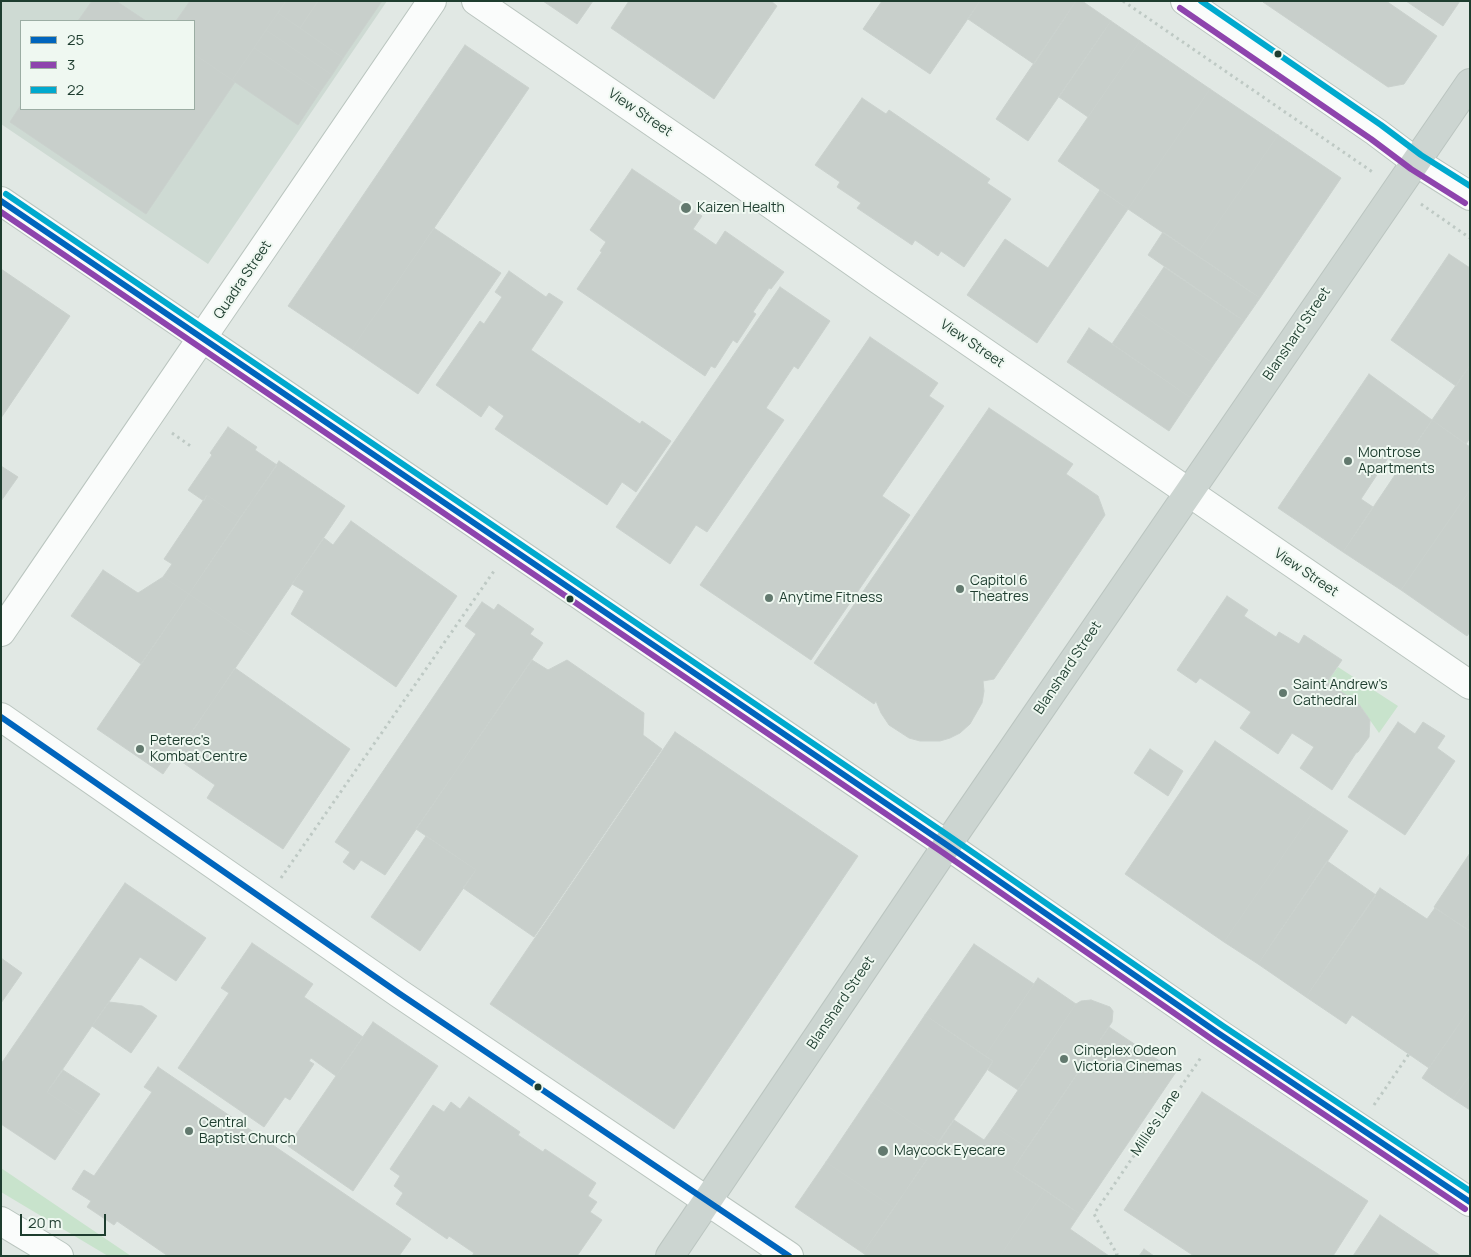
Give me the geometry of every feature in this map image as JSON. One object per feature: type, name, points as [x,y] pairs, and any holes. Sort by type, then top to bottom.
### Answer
[{"type":"main road","name":"Quadra Street","points":[[1,632],[432,1]]},
{"type":"main road","name":"View Street","points":[[476,1],[1188,493],[1470,685]]},
{"type":"main road","points":[[1185,1],[1416,162],[1470,196]]},
{"type":"main road","name":"Blanshard Street","points":[[670,1256],[947,845],[1470,83]]},
{"type":"main road","points":[[1,201],[947,845],[1218,1033],[1470,1202]]},
{"type":"main road","points":[[1,717],[400,994],[789,1256]]},
{"type":"main road","points":[[1,1220],[59,1256]]},
{"type":"path","points":[[1123,1],[1357,160]]},
{"type":"path","points":[[1450,224],[1470,238]]},
{"type":"path","points":[[278,883],[510,548]]},
{"type":"path","name":"Millie's Lane","points":[[1116,1256],[1117,1254],[1094,1214],[1218,1033]]},
{"type":"path","points":[[1359,1127],[1409,1054]]},
{"type":"shaded area","points":[[1,1],[387,1],[208,264],[1,124]]},
{"type":"green space","points":[[1338,667],[1398,706],[1379,733],[1358,703],[1327,682]]},
{"type":"green space","points":[[1,1168],[131,1256],[108,1256],[1,1192]]},
{"type":"building","points":[[92,1],[116,1],[144,20],[79,20]]},
{"type":"building","points":[[190,1],[286,1],[232,80],[195,55],[195,20],[177,20]]},
{"type":"building","points":[[286,1],[318,1],[300,28],[278,13]]},
{"type":"building","points":[[318,1],[382,1],[343,58],[300,28]]},
{"type":"building","points":[[543,1],[593,1],[577,24]]},
{"type":"building","points":[[629,1],[771,1],[777,6],[714,99],[611,28]]},
{"type":"building","points":[[882,1],[980,1],[930,74],[863,29]]},
{"type":"building","points":[[980,1],[1076,1],[1034,64],[968,19]]},
{"type":"building","points":[[1076,1],[1082,1],[1111,21],[1028,141],[996,119]]},
{"type":"building","points":[[1386,1],[1437,36],[1404,84],[1388,87],[1263,2]]},
{"type":"building","points":[[1406,1],[1460,1],[1443,26]]},
{"type":"building","points":[[278,13],[343,58],[332,75],[266,30]]},
{"type":"building","points":[[1111,21],[1140,41],[1088,117],[1059,97]]},
{"type":"building","points":[[266,30],[332,75],[320,92],[254,48]]},
{"type":"building","points":[[1140,41],[1210,89],[1128,209],[1058,161]]},
{"type":"building","points":[[465,45],[529,88],[352,349],[288,306]]},
{"type":"building","points":[[254,48],[320,92],[298,125],[232,80]]},
{"type":"building","points":[[195,55],[235,82],[146,214],[10,122],[20,107],[20,110],[195,110]]},
{"type":"building","points":[[1210,89],[1278,135],[1196,255],[1128,209]]},
{"type":"building","points":[[862,98],[886,114],[889,110],[990,179],[987,183],[1011,199],[964,267],[941,251],[938,256],[915,240],[912,245],[857,208],[861,203],[837,187],[840,182],[815,165]]},
{"type":"building","points":[[1278,135],[1341,178],[1260,298],[1196,255]]},
{"type":"building","points":[[632,169],[702,216],[693,229],[716,245],[725,231],[784,272],[771,289],[769,288],[753,312],[756,314],[737,343],[733,340],[715,368],[711,366],[705,376],[577,289],[602,252],[600,251],[606,242],[590,230]]},
{"type":"building","points":[[1100,190],[1128,209],[1037,343],[967,295],[1005,239],[1048,268]]},
{"type":"building","points":[[434,228],[501,273],[418,394],[352,349]]},
{"type":"building","points":[[1163,232],[1260,298],[1244,321],[1148,255]]},
{"type":"building","points":[[1449,254],[1470,268],[1470,365],[1456,386],[1391,340]]},
{"type":"building","points":[[1164,267],[1244,321],[1214,364],[1135,310]]},
{"type":"building","points":[[1,269],[70,316],[1,418]]},
{"type":"building","points":[[509,271],[546,297],[549,293],[563,302],[531,350],[640,424],[642,421],[671,441],[636,492],[622,482],[607,505],[495,429],[504,416],[489,405],[481,417],[436,385],[480,321],[484,324],[502,297],[495,292]]},
{"type":"building","points":[[780,287],[830,321],[798,369],[794,366],[766,408],[784,420],[707,532],[696,525],[670,564],[616,527]]},
{"type":"building","points":[[1135,310],[1214,364],[1191,398],[1112,344]]},
{"type":"building","points":[[1089,328],[1191,398],[1169,431],[1067,362]]},
{"type":"building","points":[[870,337],[938,383],[929,396],[944,406],[882,496],[910,515],[811,660],[700,585]]},
{"type":"building","points":[[1470,365],[1470,438],[1466,444],[1432,420]]},
{"type":"building","name":"Montrose Apartments","points":[[1369,374],[1432,420],[1401,467],[1388,458],[1361,499],[1373,507],[1343,552],[1278,508]]},
{"type":"building","name":"Capitol 6 Theatres","points":[[989,408],[1073,464],[1066,474],[1098,496],[1105,515],[994,679],[983,681],[982,703],[970,724],[960,733],[950,738],[940,741],[920,741],[909,738],[889,725],[876,701],[874,704],[814,663]]},
{"type":"building","points":[[1432,420],[1470,447],[1470,490],[1401,590],[1343,552]]},
{"type":"building","points":[[228,427],[257,447],[255,450],[277,465],[240,518],[207,495],[204,501],[188,490],[212,455],[210,453]]},
{"type":"building","points":[[279,461],[345,506],[255,639],[189,594]]},
{"type":"building","points":[[1,466],[18,477],[1,501]]},
{"type":"building","points":[[1470,490],[1470,632],[1467,636],[1401,590]]},
{"type":"building","points":[[207,495],[240,518],[189,594],[163,577],[172,564],[164,559]]},
{"type":"building","points":[[351,521],[457,596],[396,687],[291,614],[304,591],[292,584],[324,538],[333,545]]},
{"type":"building","points":[[103,570],[138,593],[163,577],[189,594],[141,664],[71,616]]},
{"type":"building","points":[[189,594],[255,639],[163,774],[97,729]]},
{"type":"building","name":"Saint Andrew's Cathedral","points":[[1227,596],[1248,610],[1244,616],[1276,637],[1279,632],[1299,644],[1304,635],[1342,660],[1327,682],[1358,703],[1370,720],[1369,737],[1356,753],[1332,790],[1300,768],[1314,747],[1292,733],[1278,754],[1240,728],[1251,712],[1200,678],[1196,683],[1177,670]]},
{"type":"building","points":[[482,602],[494,610],[498,604],[534,629],[530,634],[543,643],[385,875],[361,860],[354,870],[343,862],[350,852],[335,842],[476,634],[465,626]]},
{"type":"building","points":[[532,660],[548,670],[567,660],[644,713],[643,735],[662,749],[534,937],[463,888],[476,870],[416,829]]},
{"type":"building","points":[[235,668],[350,749],[283,849],[207,798],[215,785],[175,757]]},
{"type":"building","points":[[1398,722],[1415,734],[1423,722],[1445,736],[1437,748],[1455,761],[1405,835],[1348,797]]},
{"type":"building","points":[[675,732],[858,856],[674,1129],[490,1004]]},
{"type":"building","points":[[1215,741],[1315,809],[1224,942],[1125,874]]},
{"type":"building","points":[[1150,749],[1183,771],[1168,796],[1134,773]]},
{"type":"building","points":[[1315,809],[1348,831],[1258,964],[1224,942]]},
{"type":"building","points":[[426,836],[476,870],[420,951],[371,917]]},
{"type":"building","points":[[1470,853],[1470,915],[1462,926],[1434,907]]},
{"type":"building","points":[[1327,861],[1376,895],[1306,997],[1258,964]]},
{"type":"building","points":[[125,883],[206,938],[176,981],[140,957],[47,1092],[84,1117],[55,1160],[1,1124],[1,1064]]},
{"type":"building","points":[[1380,888],[1427,919],[1435,908],[1470,931],[1470,1008],[1429,1068],[1352,1015],[1346,1024],[1306,997]]},
{"type":"building","points":[[1470,915],[1470,931],[1462,926]]},
{"type":"building","points":[[252,943],[313,984],[304,997],[363,1037],[336,1076],[311,1058],[309,1061],[314,1064],[290,1100],[285,1097],[264,1127],[178,1068],[229,993],[221,988]]},
{"type":"building","points":[[974,944],[1034,984],[985,1056],[925,1015]]},
{"type":"building","points":[[1,958],[22,973],[1,1003]]},
{"type":"building","points":[[1038,978],[1076,1004],[1018,1090],[988,1070],[993,1061],[985,1056]]},
{"type":"building","name":"Cineplex Odeon Victoria Cinemas","points":[[1091,1000],[1110,1007],[1113,1011],[1112,1022],[1027,1148],[994,1126],[1076,1004],[1081,1001]]},
{"type":"building","points":[[109,1002],[142,1006],[157,1016],[131,1053],[92,1026]]},
{"type":"building","points":[[1470,1008],[1470,1075],[1453,1099],[1422,1078]]},
{"type":"building","points":[[925,1015],[993,1061],[939,1141],[871,1095]]},
{"type":"building","points":[[373,1022],[438,1066],[353,1191],[288,1146]]},
{"type":"building","points":[[1109,1027],[1176,1072],[1080,1214],[1013,1169]]},
{"type":"building","name":"Central Baptist Church","points":[[158,1067],[411,1239],[399,1256],[168,1256],[117,1221],[114,1225],[87,1207],[91,1201],[72,1189],[84,1170],[94,1176],[152,1092],[144,1087]]},
{"type":"building","points":[[63,1070],[100,1094],[84,1117],[47,1092]]},
{"type":"building","points":[[1470,1075],[1470,1110],[1453,1099]]},
{"type":"building","points":[[1202,1092],[1368,1201],[1333,1256],[1194,1256],[1124,1210]]},
{"type":"building","name":"Maycock Eyecare","points":[[871,1095],[939,1141],[894,1208],[826,1162]]},
{"type":"building","points":[[469,1097],[520,1132],[518,1135],[543,1152],[545,1149],[596,1183],[588,1196],[597,1202],[590,1212],[602,1220],[577,1256],[472,1256],[474,1253],[449,1236],[447,1239],[396,1204],[403,1193],[394,1186],[400,1176],[390,1169],[433,1105],[444,1112],[451,1102],[460,1109]]},
{"type":"building","points":[[954,1120],[984,1140],[994,1126],[1027,1148],[1013,1169],[1045,1190],[1000,1256],[867,1256],[863,1253]]},
{"type":"building","points":[[826,1162],[894,1208],[863,1253],[795,1207]]},
{"type":"building","points":[[1045,1190],[1080,1214],[1070,1229],[1109,1256],[1000,1256]]},
{"type":"building","points":[[1380,1215],[1441,1256],[1353,1256]]},
{"type":"building","points":[[1144,1249],[1154,1256],[1139,1256]]},
{"type":"transit line","name":"22","points":[[1201,1],[1381,125],[1421,155],[1470,186]]},
{"type":"transit line","name":"3","points":[[1180,8],[1371,139],[1411,169],[1465,203]]},
{"type":"transit line","name":"22","points":[[6,194],[952,838],[1223,1026],[1470,1191]]},
{"type":"transit line","name":"25","points":[[1,201],[947,845],[1218,1033],[1470,1202]]},
{"type":"transit line","name":"3","points":[[1,212],[942,852],[1213,1040],[1465,1209]]},
{"type":"transit line","name":"25","points":[[1,717],[400,994],[789,1256]]},
{"type":"place","name":"Kaizen Health","points":[[686,208]]},
{"type":"place","name":"Montrose Apartments","points":[[1348,461]]},
{"type":"place","name":"Capitol 6 Theatres","points":[[960,589]]},
{"type":"place","name":"Anytime Fitness","points":[[769,598]]},
{"type":"place","name":"Saint Andrew's Cathedral","points":[[1283,693]]},
{"type":"place","name":"Peterec's Kombat Centre","points":[[140,749]]},
{"type":"place","name":"Cineplex Odeon Victoria Cinemas","points":[[1064,1059]]},
{"type":"place","name":"Central Baptist Church","points":[[189,1131]]},
{"type":"place","name":"Maycock Eyecare","points":[[883,1151]]}]
